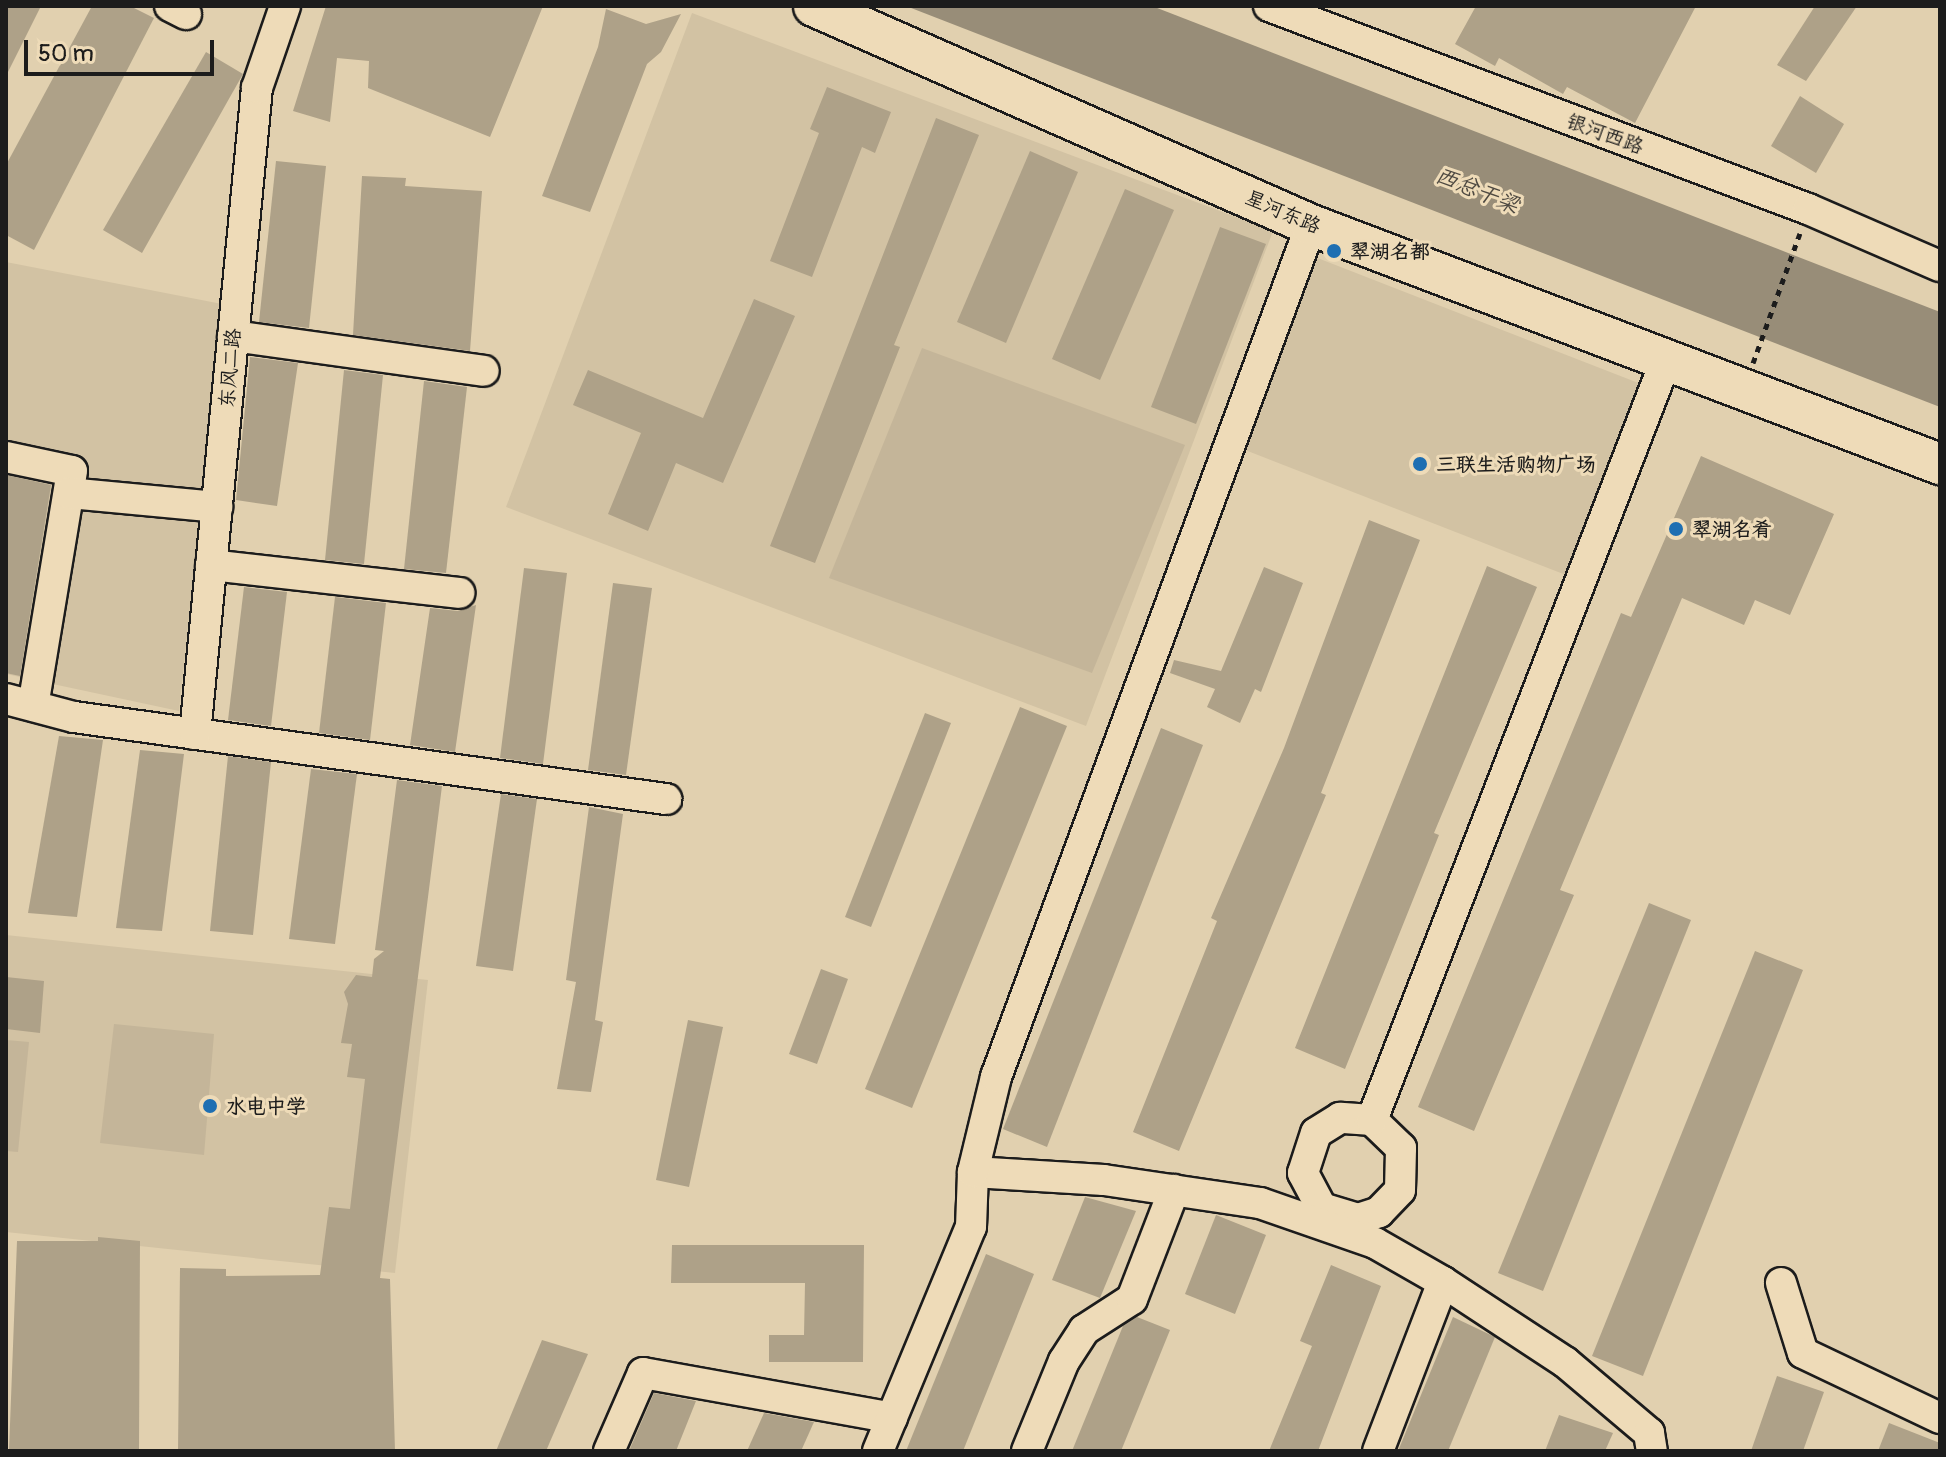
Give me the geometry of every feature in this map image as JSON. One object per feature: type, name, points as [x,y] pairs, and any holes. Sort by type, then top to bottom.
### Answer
[{"type":"main road","name":"星河东路","points":[[814,6],[1311,225],[1940,464]]},
{"type":"street","name":"东风二路","points":[[195,734],[257,88],[285,6]]},
{"type":"street","name":"银河西路","points":[[1269,6],[1808,209],[1940,266]]},
{"type":"street","points":[[878,1451],[971,1227],[973,1172],[996,1077],[1311,225]]},
{"type":"street","points":[[233,336],[484,371]]},
{"type":"street","points":[[1372,1120],[1666,360]]},
{"type":"street","points":[[6,457],[72,471],[19,703],[195,734],[666,799]]},
{"type":"street","points":[[69,493],[217,507]]},
{"type":"street","points":[[211,565],[459,593]]},
{"type":"street","points":[[973,1172],[1104,1180],[1260,1203],[1375,1243],[1443,1282],[1565,1362],[1649,1433],[1652,1451]]},
{"type":"street","points":[[1027,1451],[1064,1361],[1084,1330],[1132,1299],[1174,1190]]},
{"type":"street","points":[[1378,1451],[1443,1282]]},
{"type":"street","points":[[1781,1283],[1803,1353],[1940,1418]]},
{"type":"street","points":[[609,1451],[643,1373],[892,1418]]},
{"type":"path","points":[[1744,389],[1808,209]]},
{"type":"shaded area","points":[[692,13],[1273,231],[1086,726],[506,507]]},
{"type":"shaded area","points":[[1315,257],[1641,384],[1566,575],[1240,448]]},
{"type":"shaded area","points":[[6,262],[222,304],[179,711],[6,674]]},
{"type":"shaded area","points":[[922,348],[1185,445],[1092,673],[829,578]]},
{"type":"shaded area","name":"水电中学","points":[[6,935],[428,980],[395,1273],[6,1232]]},
{"type":"shaded area","points":[[114,1024],[214,1034],[204,1155],[100,1143]]},
{"type":"shaded area","points":[[6,1040],[29,1042],[18,1152],[6,1151]]},
{"type":"water","name":"西总干梁","points":[[906,6],[1152,6],[1940,312],[1940,407]]},
{"type":"building","points":[[6,6],[41,6],[6,76]]},
{"type":"building","points":[[92,6],[130,6],[154,18],[34,250],[6,235],[6,165]]},
{"type":"building","points":[[326,6],[543,6],[490,137],[368,88],[369,61],[337,58],[330,122],[293,111]]},
{"type":"building","points":[[1476,6],[1696,6],[1635,123],[1567,87],[1563,94],[1499,58],[1495,66],[1455,44]]},
{"type":"building","points":[[1815,6],[1857,6],[1806,81],[1777,65]]},
{"type":"building","points":[[606,9],[646,24],[681,14],[661,52],[647,64],[590,212],[542,196],[598,47]]},
{"type":"building","points":[[206,52],[243,74],[142,253],[103,230]]},
{"type":"building","points":[[827,87],[891,112],[875,153],[862,147],[812,277],[770,261],[819,133],[810,129]]},
{"type":"building","points":[[1800,96],[1844,124],[1816,173],[1771,146]]},
{"type":"building","points":[[936,118],[979,135],[894,345],[900,347],[815,563],[770,546]]},
{"type":"building","points":[[1030,151],[1078,172],[1006,343],[957,322]]},
{"type":"building","points":[[276,161],[326,166],[309,328],[259,322]]},
{"type":"building","points":[[362,176],[406,178],[405,186],[482,191],[470,351],[353,335]]},
{"type":"building","points":[[1125,189],[1174,210],[1100,380],[1052,359]]},
{"type":"building","points":[[1220,227],[1266,244],[1196,424],[1151,407]]},
{"type":"building","points":[[754,299],[795,316],[723,483],[676,463],[648,531],[608,514],[641,433],[573,405],[588,370],[703,418]]},
{"type":"building","points":[[250,357],[298,363],[277,506],[236,500]]},
{"type":"building","points":[[344,370],[383,375],[364,564],[325,560]]},
{"type":"building","points":[[424,381],[467,387],[446,573],[404,569]]},
{"type":"building","points":[[1701,456],[1834,514],[1790,615],[1755,600],[1744,625],[1682,598],[1560,890],[1574,895],[1474,1131],[1418,1107],[1621,613],[1631,617]]},
{"type":"building","points":[[6,475],[51,485],[20,676],[6,673]]},
{"type":"building","points":[[1369,520],[1420,540],[1321,793],[1326,795],[1179,1151],[1133,1132],[1217,921],[1211,918],[1284,748]]},
{"type":"building","points":[[1487,566],[1537,587],[1434,833],[1439,835],[1345,1069],[1295,1048]]},
{"type":"building","points":[[1264,567],[1303,583],[1261,692],[1255,689],[1240,723],[1207,707],[1215,689],[1170,673],[1174,660],[1221,671]]},
{"type":"building","points":[[524,568],[567,573],[543,764],[500,758]]},
{"type":"building","points":[[613,583],[652,588],[626,775],[588,770]]},
{"type":"building","points":[[244,587],[287,592],[271,726],[228,720]]},
{"type":"building","points":[[335,597],[386,603],[370,740],[319,733]]},
{"type":"building","points":[[476,605],[455,752],[410,745],[430,608],[458,611]]},
{"type":"building","points":[[1020,707],[1067,726],[912,1108],[865,1089]]},
{"type":"building","points":[[925,713],[951,723],[871,927],[845,917]]},
{"type":"building","points":[[1161,728],[1203,745],[1047,1147],[1003,1129]]},
{"type":"building","points":[[59,736],[103,740],[77,917],[28,913]]},
{"type":"building","points":[[140,750],[184,754],[162,931],[116,928]]},
{"type":"building","points":[[228,756],[271,762],[253,935],[210,931]]},
{"type":"building","points":[[311,769],[357,774],[335,944],[289,939]]},
{"type":"building","points":[[397,780],[442,786],[380,1278],[390,1279],[395,1451],[178,1451],[180,1268],[226,1269],[226,1276],[320,1275],[329,1207],[350,1209],[365,1079],[347,1077],[352,1044],[341,1043],[348,1004],[344,992],[356,975],[372,977],[374,959],[384,951],[375,950]]},
{"type":"building","points":[[501,794],[537,799],[513,971],[476,966]]},
{"type":"building","points":[[589,807],[623,814],[595,1020],[603,1022],[591,1092],[557,1089],[576,982],[566,980]]},
{"type":"building","points":[[1649,903],[1691,920],[1543,1291],[1498,1273]]},
{"type":"building","points":[[1755,951],[1803,970],[1643,1376],[1592,1356]]},
{"type":"building","points":[[821,969],[848,979],[817,1064],[789,1054]]},
{"type":"building","points":[[6,977],[44,981],[40,1033],[6,1029]]},
{"type":"building","points":[[688,1020],[723,1027],[689,1187],[656,1180]]},
{"type":"building","points":[[1085,1197],[1136,1211],[1100,1298],[1052,1280]]},
{"type":"building","points":[[1216,1215],[1266,1235],[1235,1314],[1185,1294]]},
{"type":"building","points":[[98,1237],[140,1241],[139,1451],[9,1451],[17,1241],[98,1241]]},
{"type":"building","points":[[672,1245],[864,1245],[863,1362],[769,1362],[769,1335],[804,1335],[805,1283],[671,1283]]},
{"type":"building","points":[[986,1254],[1034,1274],[963,1451],[906,1451]]},
{"type":"building","points":[[1331,1265],[1381,1286],[1318,1451],[1269,1451],[1312,1346],[1300,1341]]},
{"type":"building","points":[[1137,1317],[1170,1330],[1121,1451],[1072,1451],[1123,1326]]},
{"type":"building","points":[[1453,1317],[1495,1337],[1448,1451],[1398,1451]]},
{"type":"building","points":[[542,1340],[588,1354],[546,1451],[496,1451]]},
{"type":"building","points":[[1777,1376],[1824,1392],[1803,1451],[1751,1451]]},
{"type":"building","points":[[654,1393],[696,1401],[676,1451],[629,1451]]},
{"type":"building","points":[[764,1413],[814,1422],[801,1451],[747,1451]]},
{"type":"building","points":[[1559,1415],[1613,1433],[1605,1451],[1545,1451]]},
{"type":"building","points":[[1889,1423],[1940,1443],[1940,1451],[1878,1451]]},
{"type":"place","name":"翠湖名都","points":[[1334,251]]},
{"type":"place","name":"三联生活购物广场","points":[[1420,464]]},
{"type":"place","name":"翠湖名肴","points":[[1676,529]]},
{"type":"place","name":"水电中学","points":[[210,1106]]}]
